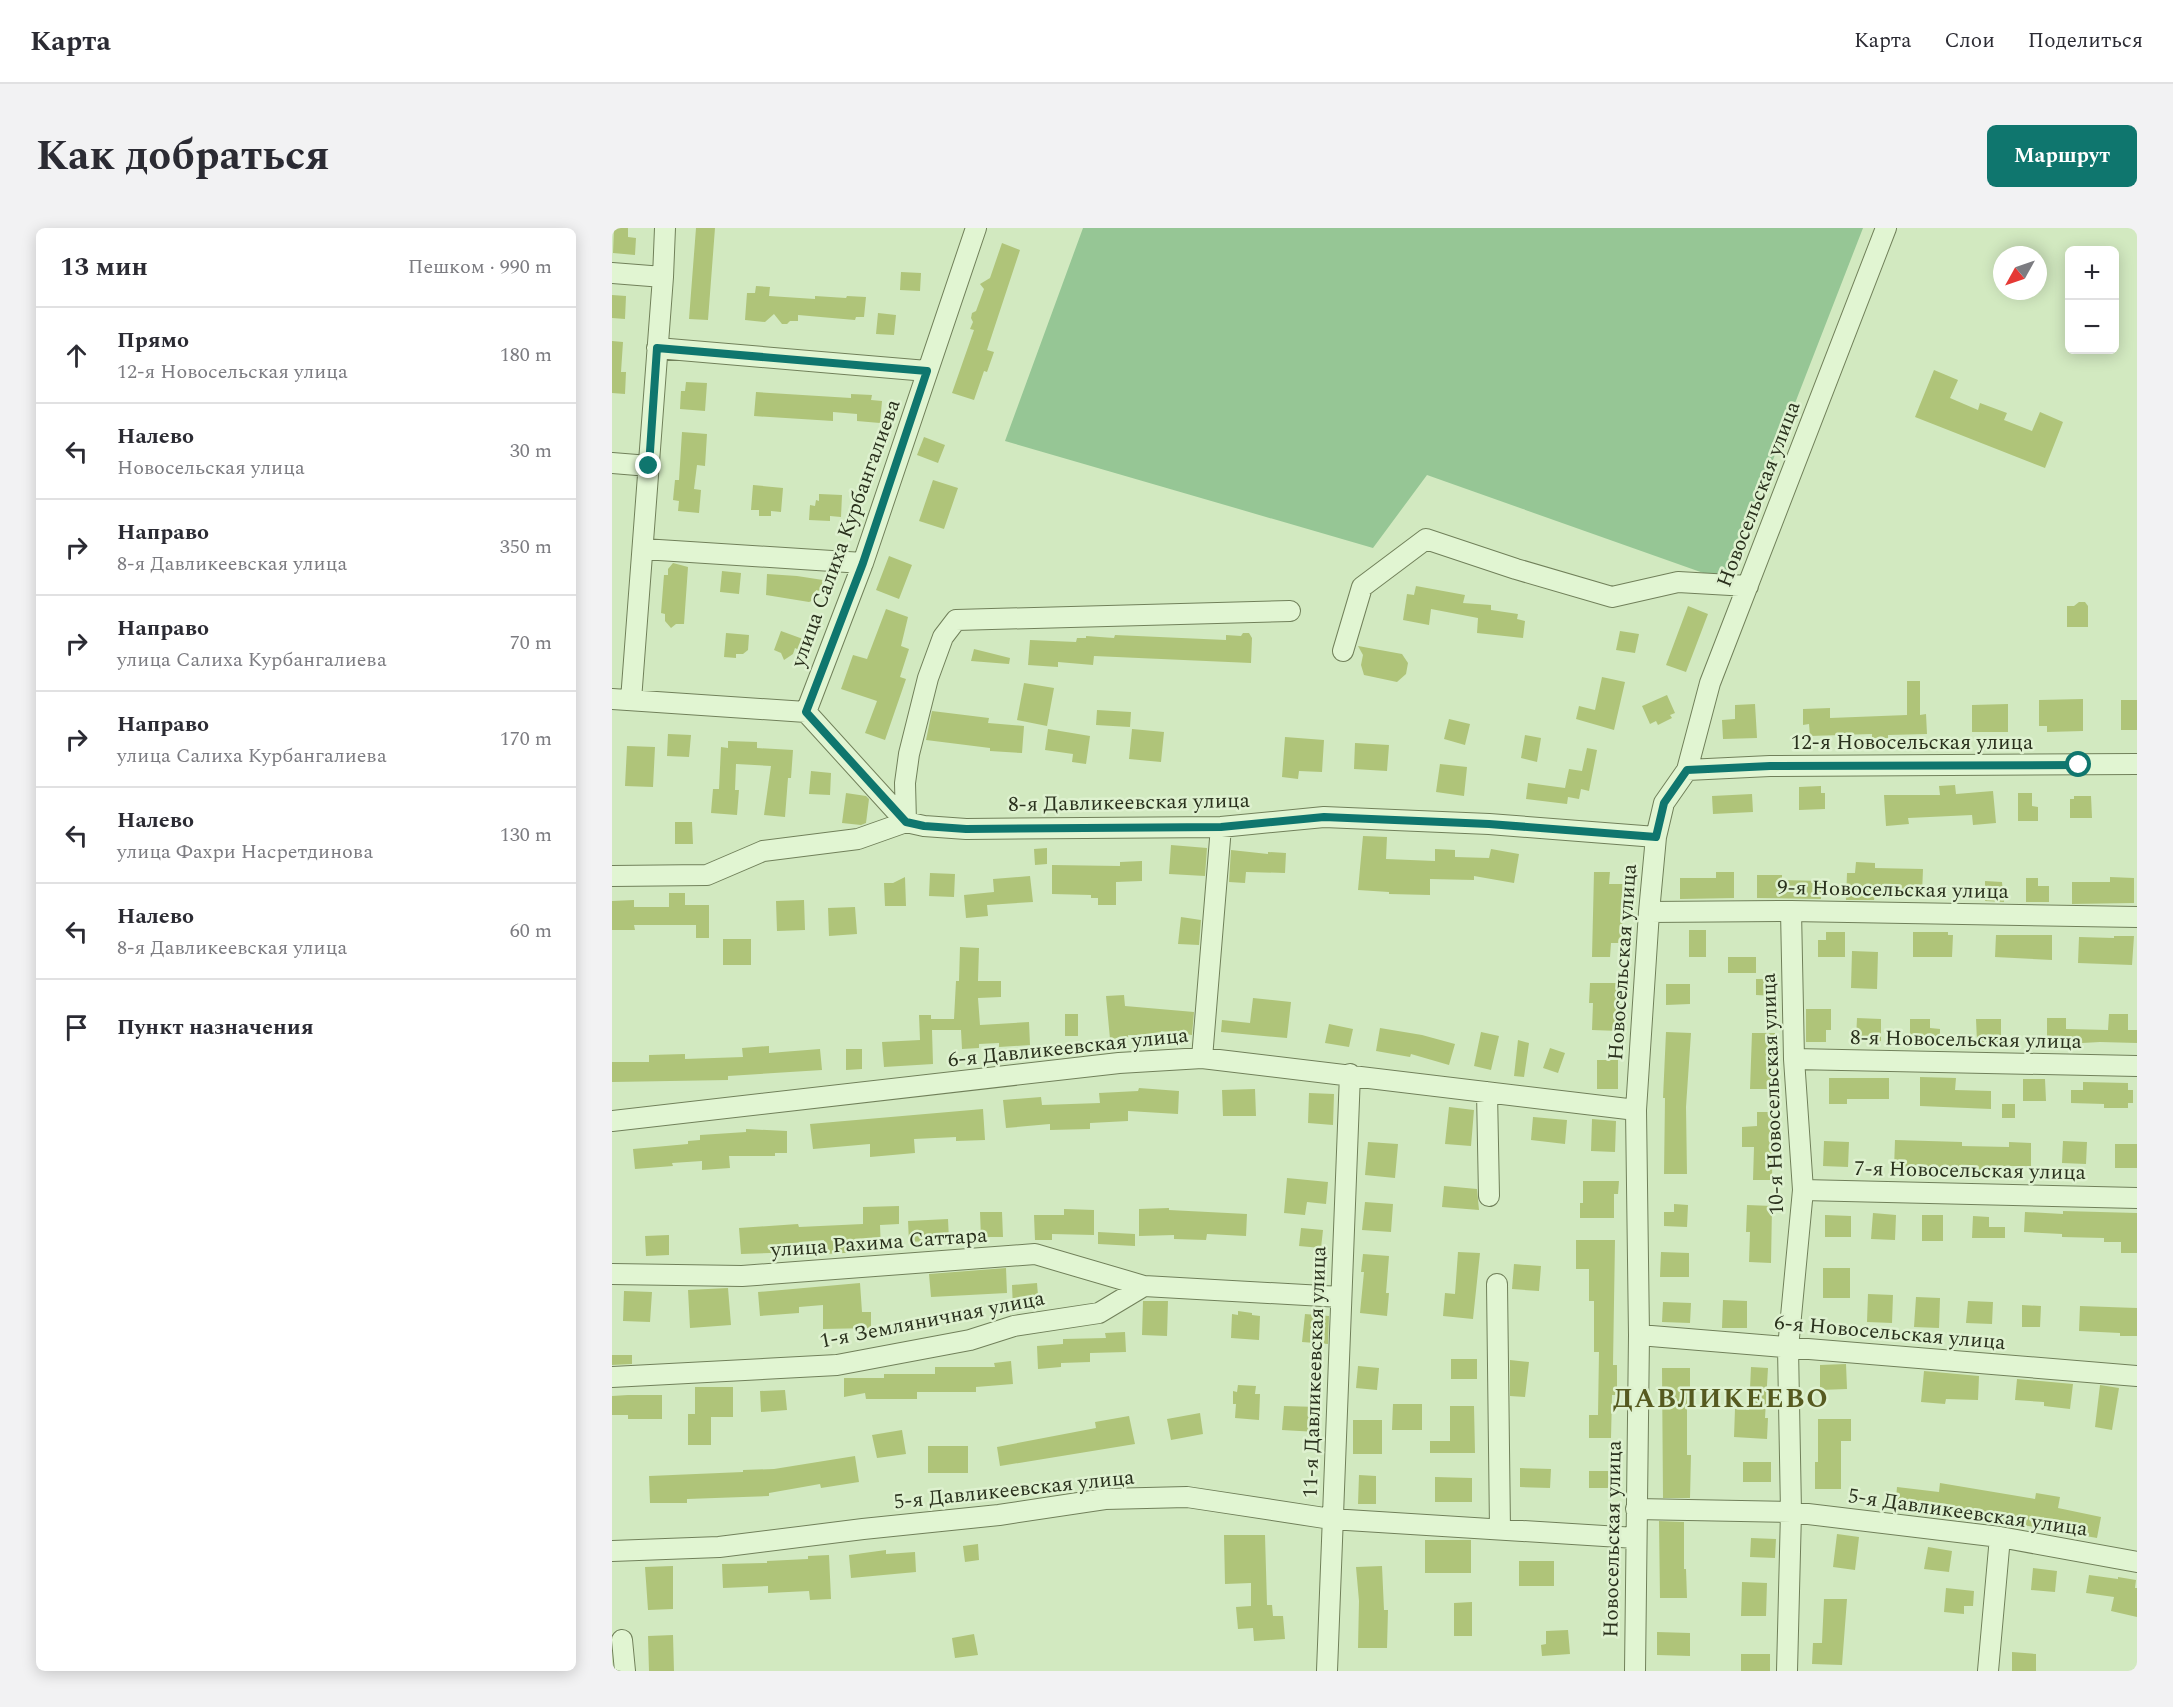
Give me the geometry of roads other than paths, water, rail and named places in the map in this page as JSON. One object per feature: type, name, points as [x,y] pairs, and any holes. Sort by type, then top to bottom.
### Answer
[{"type":"street","points":[[665,228],[643,549],[621,699],[806,712],[906,822]]},
{"type":"street","name":"улица Салиха Курбангалиева","points":[[806,712],[863,563],[976,228]]},
{"type":"street","name":"Новосельская улица","points":[[1635,1671],[1639,1335],[1636,1110],[1656,837],[1664,803],[1687,770],[1710,683],[1886,228]]},
{"type":"street","points":[[612,273],[663,278]]},
{"type":"street","points":[[657,348],[927,371]]},
{"type":"street","points":[[612,463],[649,466]]},
{"type":"street","points":[[1343,651],[1362,586],[1426,539],[1516,569],[1612,597],[1678,582],[1748,586]]},
{"type":"street","points":[[643,549],[863,563]]},
{"type":"street","points":[[906,822],[905,783],[909,754],[928,678],[943,637],[956,620],[1290,611]]},
{"type":"street","name":"12-я Новосельская улица","points":[[1687,770],[1770,766],[2137,764]]},
{"type":"street","name":"8-я Давликеевская улица","points":[[612,876],[707,875],[763,851],[858,839],[906,822],[924,826],[966,829],[1221,827],[1324,817],[1489,824],[1656,837]]},
{"type":"street","points":[[1202,1058],[1221,827]]},
{"type":"street","name":"9-я Новосельская улица","points":[[1649,912],[1791,911],[2137,917]]},
{"type":"street","name":"10-я Новосельская улица","points":[[1787,1671],[1791,1512],[1788,1348],[1803,1190],[1794,1059],[1791,911]]},
{"type":"street","name":"6-я Давликеевская улица","points":[[612,1121],[1119,1063],[1202,1058],[1636,1110]]},
{"type":"street","name":"8-я Новосельская улица","points":[[1794,1059],[2137,1066]]},
{"type":"street","name":"11-я Давликеевская улица","points":[[1327,1671],[1331,1519],[1350,1074]]},
{"type":"street","points":[[1487,1092],[1489,1196]]},
{"type":"street","name":"7-я Новосельская улица","points":[[1803,1190],[2137,1198]]},
{"type":"street","name":"улица Рахима Саттара","points":[[612,1274],[742,1276],[1035,1254],[1144,1286],[1341,1297]]},
{"type":"street","points":[[1497,1284],[1500,1529]]},
{"type":"street","name":"1-я Земляничная улица","points":[[612,1377],[837,1365],[970,1340],[1014,1326],[1099,1313],[1144,1286]]},
{"type":"street","name":"6-я Новосельская улица","points":[[1639,1335],[2137,1376]]},
{"type":"street","name":"5-я Давликеевская улица","points":[[612,1551],[719,1547],[999,1515],[1105,1499],[1187,1497],[1331,1519],[1636,1538]]},
{"type":"street","name":"5-я Давликеевская улица","points":[[1636,1509],[1791,1512],[2000,1537],[2137,1562]]},
{"type":"street","points":[[1988,1671],[2000,1537]]},
{"type":"street","points":[[622,1640],[625,1671]]},
{"type":"district","name":"ДАВЛИКЕЕВО","points":[[1721,1398]]}]
